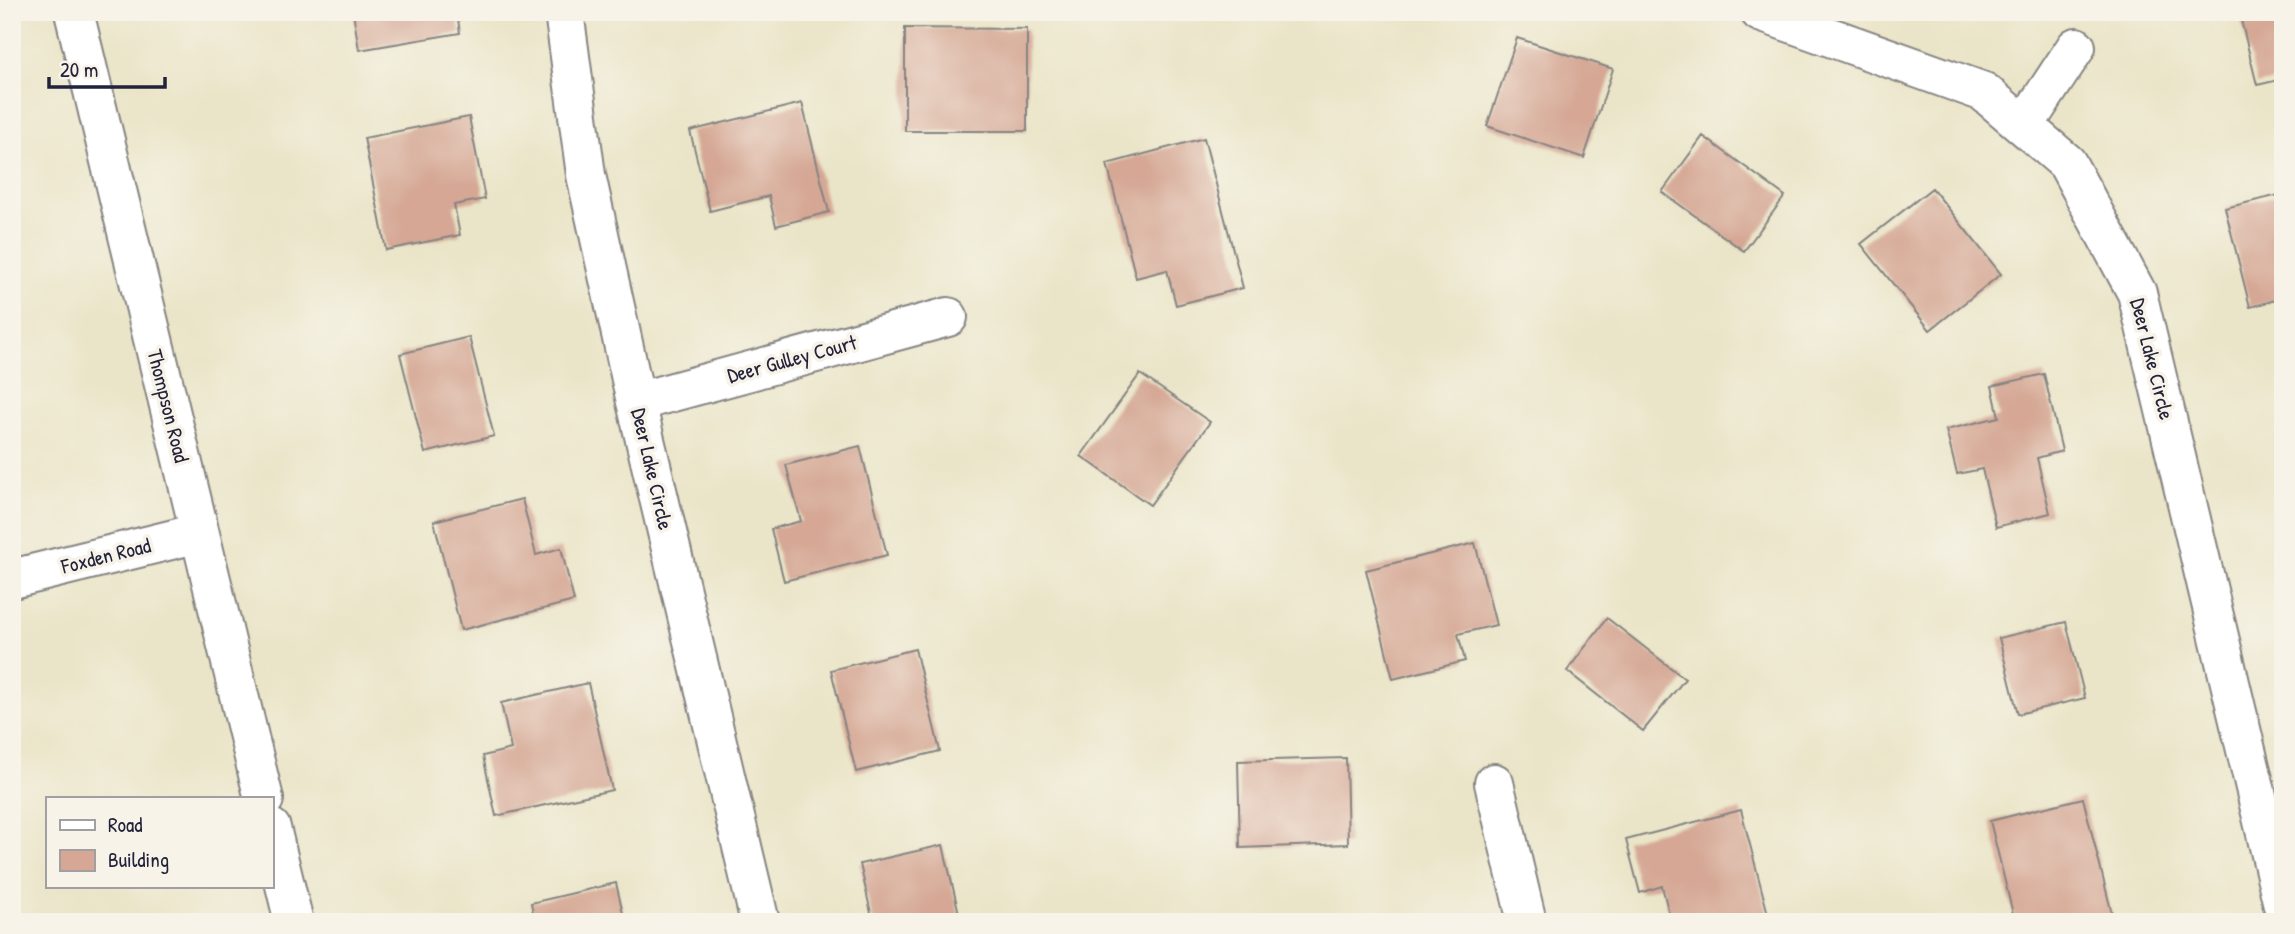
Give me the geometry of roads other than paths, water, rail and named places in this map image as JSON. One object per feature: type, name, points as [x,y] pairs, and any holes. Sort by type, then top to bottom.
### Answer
[{"type":"street","name":"Thompson Road","points":[[74,12],[264,797]]},
{"type":"street","name":"Deer Lake Circle","points":[[564,12],[586,174],[636,402],[760,922]]},
{"type":"street","name":"Deer Lake Circle","points":[[1760,12],[1984,92],[2067,163],[2137,293],[2283,905]]},
{"type":"street","points":[[2024,126],[2077,47]]},
{"type":"street","name":"Deer Gulley Court","points":[[636,402],[948,317]]},
{"type":"street","name":"Foxden Road","points":[[12,579],[199,533]]},
{"type":"street","points":[[1494,783],[1527,922]]},
{"type":"street","points":[[273,836],[294,922]]}]
